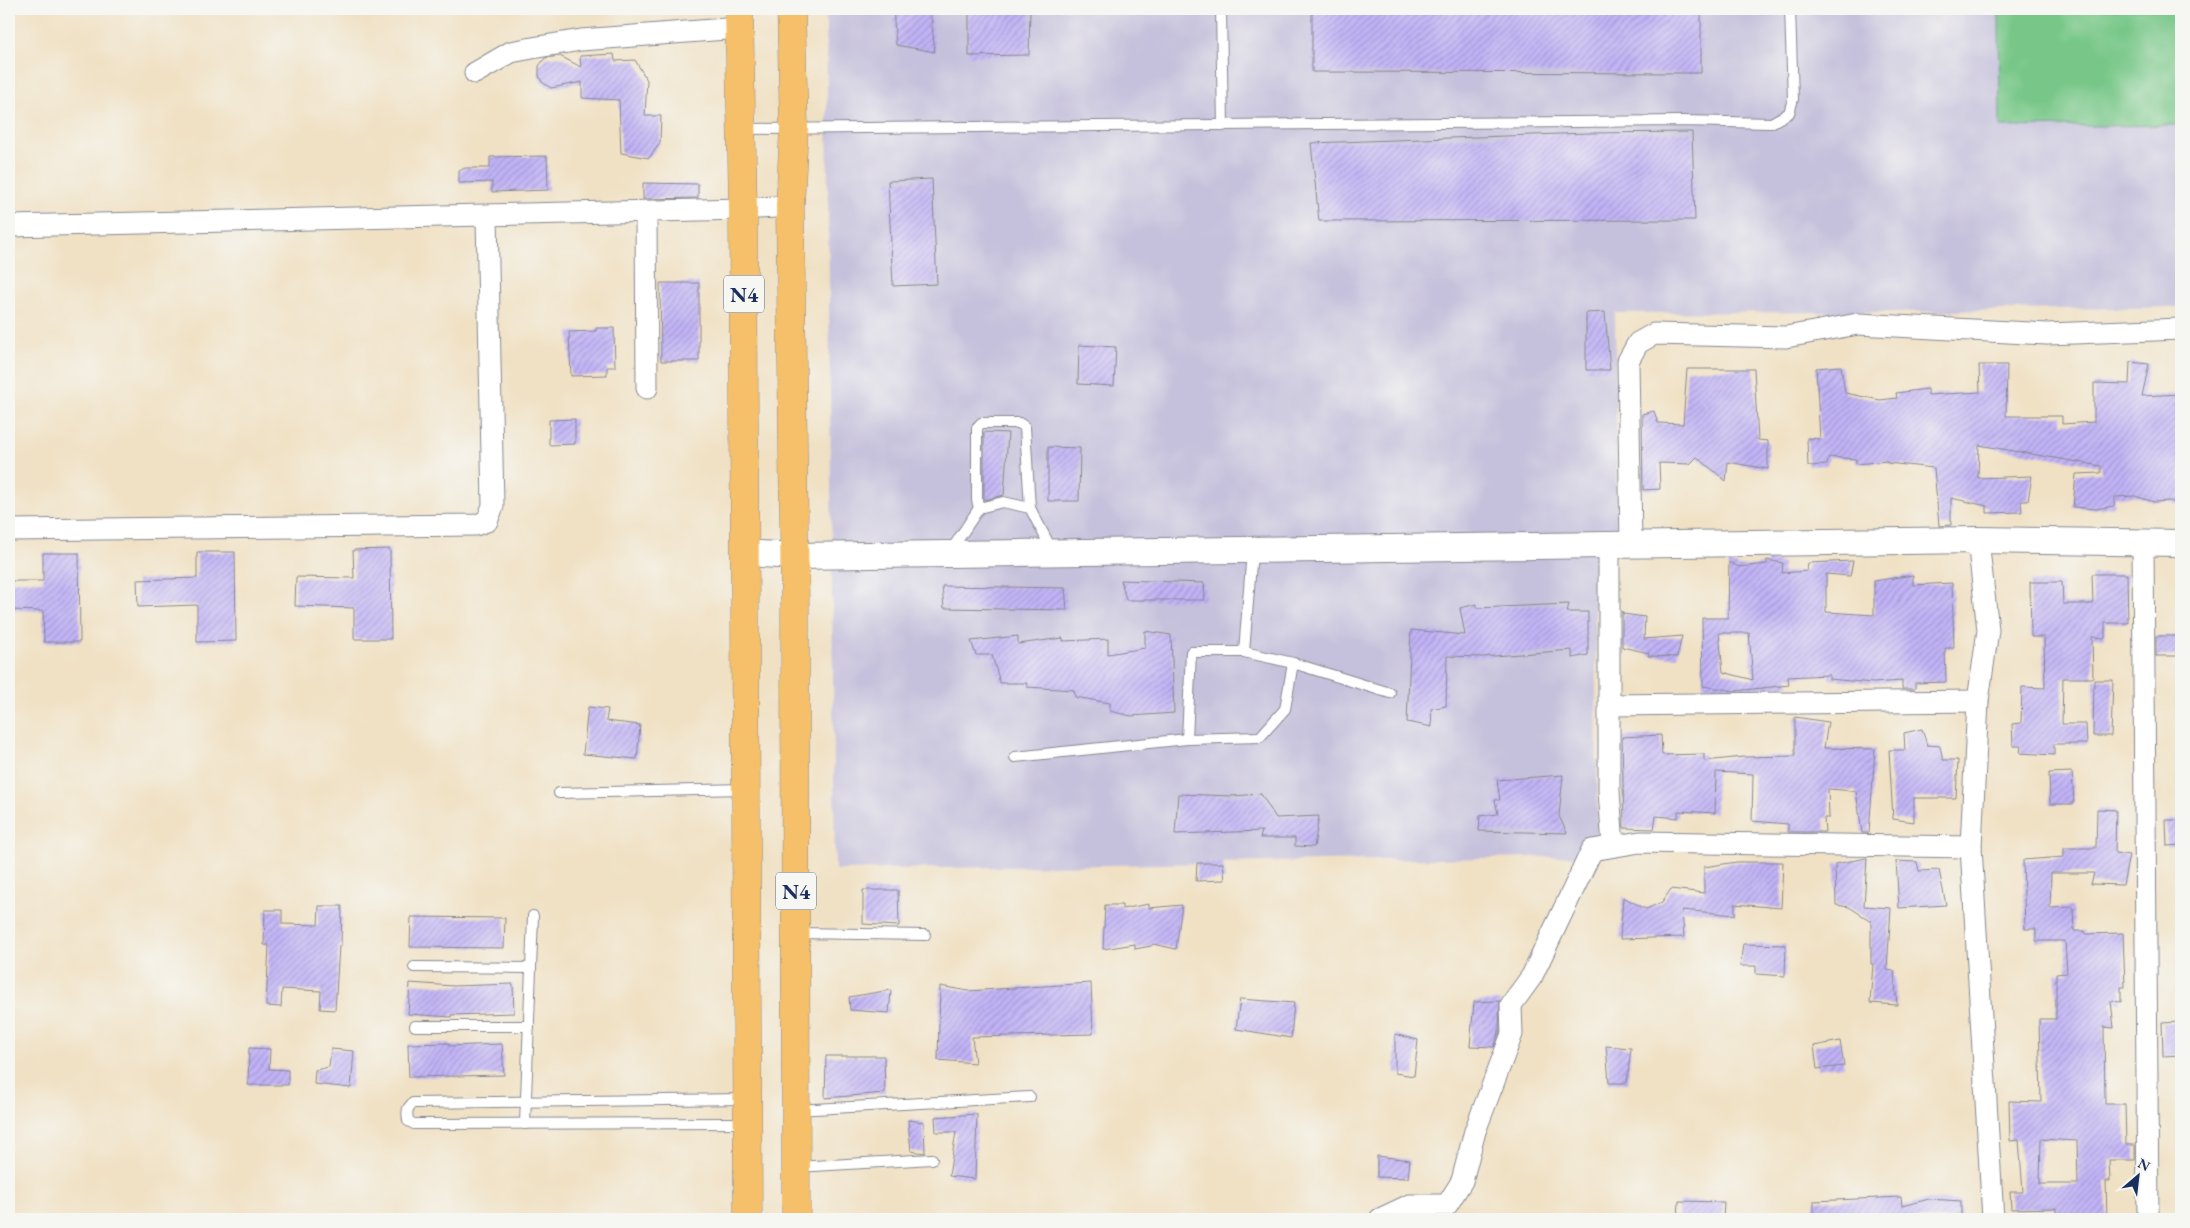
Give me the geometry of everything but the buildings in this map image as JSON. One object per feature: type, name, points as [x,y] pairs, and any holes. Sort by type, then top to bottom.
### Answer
[{"type":"highway","name":"N4","points":[[791,9],[794,127],[790,206],[795,556],[796,1219]]},
{"type":"highway","name":"N4","points":[[739,18],[744,209],[748,1219]]},
{"type":"street","points":[[475,74],[511,52],[581,40],[739,18]]},
{"type":"street","points":[[9,226],[646,212],[790,206]]},
{"type":"street","points":[[646,212],[647,388]]},
{"type":"street","points":[[9,530],[476,525],[487,521],[493,506],[487,216]]},
{"type":"street","points":[[1613,846],[1609,791],[1611,705],[1628,361],[1638,343],[1654,334],[1786,337],[1858,324],[2047,334],[2181,329]]},
{"type":"street","points":[[746,553],[795,556],[1978,540],[2181,543]]},
{"type":"street","points":[[1978,540],[1988,630],[1978,701],[1971,847],[1993,1219]]},
{"type":"street","points":[[2143,543],[2148,1219]]},
{"type":"street","points":[[1611,705],[1978,701]]},
{"type":"street","points":[[1380,1219],[1447,1206],[1462,1181],[1475,1131],[1512,1034],[1511,1005],[1532,976],[1592,850],[1640,842],[1971,847]]},
{"type":"lane","points":[[1221,9],[1223,126]]},
{"type":"lane","points":[[742,128],[1223,126],[1682,121],[1771,122],[1789,113],[1792,99],[1790,9]]},
{"type":"lane","points":[[978,508],[976,500],[978,428],[981,423],[1019,423],[1025,428],[1030,508],[1053,553]]},
{"type":"lane","points":[[948,554],[978,508],[1004,502],[1030,508]]},
{"type":"lane","points":[[1244,652],[1252,551]]},
{"type":"lane","points":[[1187,739],[1190,652],[1244,652],[1293,663],[1390,693]]},
{"type":"lane","points":[[1015,757],[1187,739],[1260,736],[1285,709],[1293,663]]},
{"type":"lane","points":[[559,794],[747,789]]},
{"type":"lane","points":[[525,1124],[533,916]]},
{"type":"lane","points":[[796,933],[925,935]]},
{"type":"lane","points":[[414,967],[531,968]]},
{"type":"lane","points":[[415,1026],[529,1026]]},
{"type":"lane","points":[[796,1110],[1030,1097]]},
{"type":"lane","points":[[526,1102],[747,1111],[525,1124],[414,1124],[408,1121],[407,1112],[409,1106],[413,1103],[526,1102]]},
{"type":"lane","points":[[796,1168],[932,1159]]},
{"type":"shaded area","points":[[826,9],[2181,9],[2181,307],[1894,312],[1615,313],[1617,533],[1595,586],[1598,856],[835,870]]},
{"type":"green space","points":[[1999,9],[2181,9],[2181,125],[2000,127]]}]
